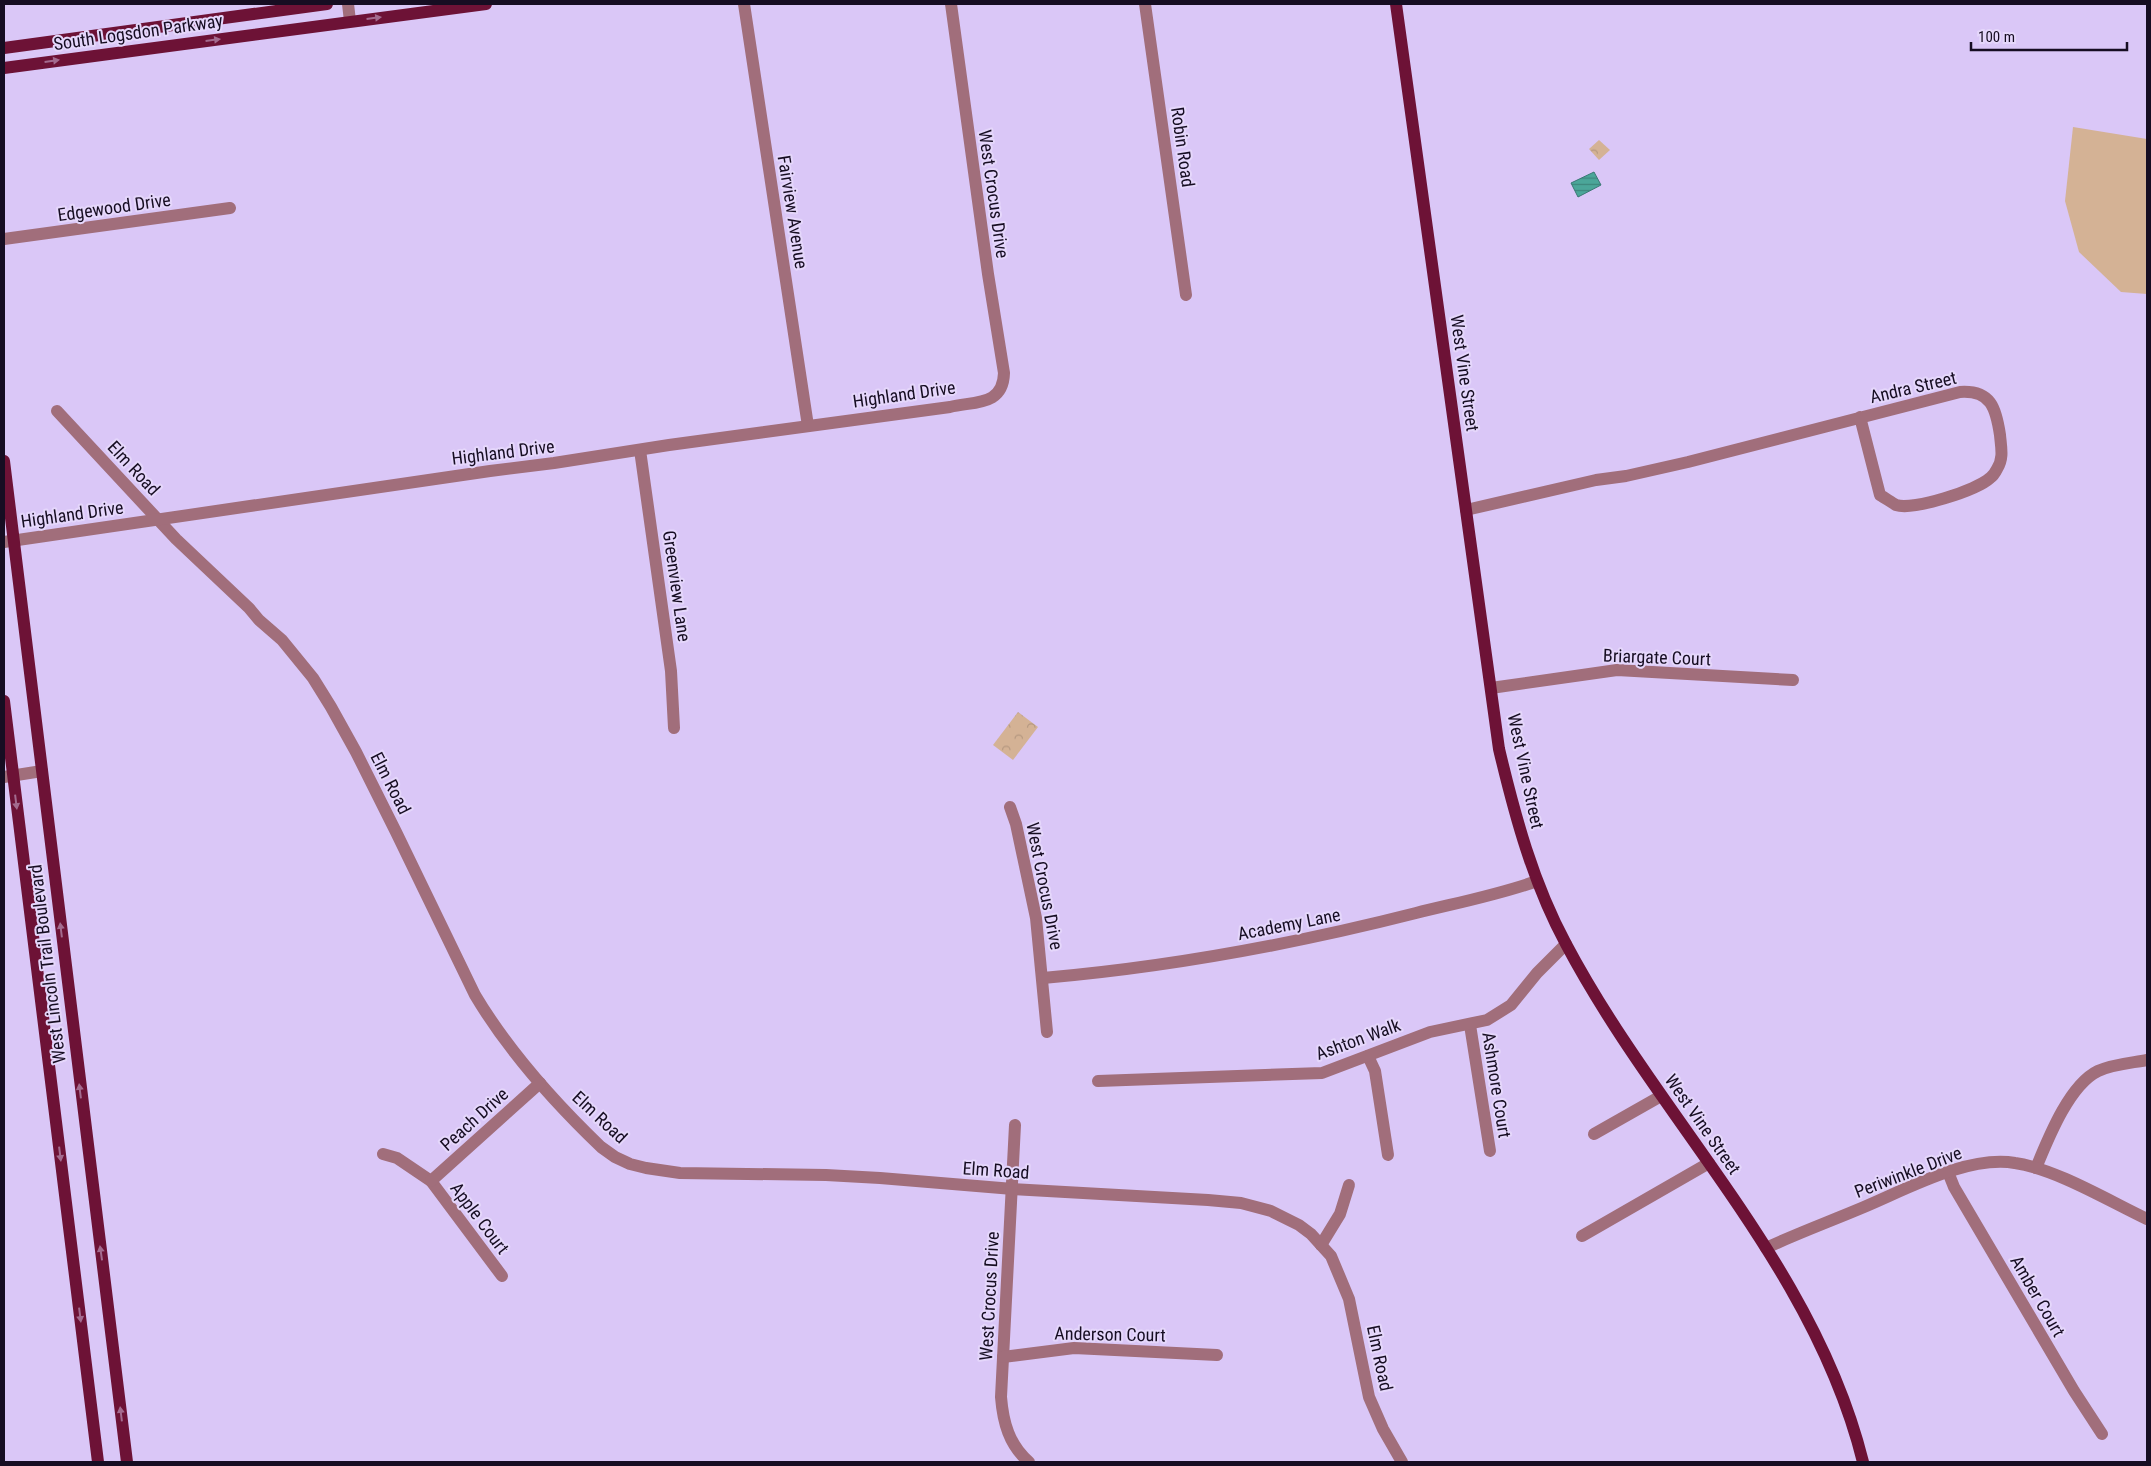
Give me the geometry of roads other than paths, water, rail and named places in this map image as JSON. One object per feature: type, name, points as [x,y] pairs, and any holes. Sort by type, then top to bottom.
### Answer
[{"type":"main road","name":"South Logsdon Parkway","points":[[4,48],[327,4]]},
{"type":"main road","name":"South Logsdon Parkway","points":[[4,68],[486,4]]},
{"type":"main road","name":"West Vine Street","points":[[1396,4],[1499,749],[1509,791],[1537,881],[1566,944],[1604,1009],[1661,1096],[1766,1248],[1810,1323],[1844,1397],[1863,1462]]},
{"type":"main road","name":"West Lincoln Trail Boulevard","points":[[4,461],[9,541],[42,772],[127,1462]]},
{"type":"main road","name":"West Lincoln Trail Boulevard","points":[[4,701],[8,776],[98,1462]]},
{"type":"street","points":[[348,4],[350,21]]},
{"type":"street","name":"Fairview Avenue","points":[[744,4],[808,426]]},
{"type":"street","name":"West Crocus Drive","points":[[951,4],[988,274],[1004,373],[1002,388]]},
{"type":"street","name":"Robin Road","points":[[1145,4],[1186,295]]},
{"type":"street","name":"Edgewood Drive","points":[[4,239],[230,208]]},
{"type":"street","name":"Highland Drive","points":[[9,541],[950,406],[992,399],[999,394],[1002,388]]},
{"type":"street","name":"Andra Street","points":[[1466,510],[1596,480],[1626,476],[1688,462],[1860,417],[1960,392],[1973,391],[1983,395],[1991,403],[1997,414],[2002,456],[1998,467],[1990,478],[1953,496],[1914,505],[1897,505],[1880,495],[1860,417]]},
{"type":"street","name":"Elm Road","points":[[57,411],[158,519],[259,620],[282,640],[313,678],[356,752],[475,995],[499,1034],[540,1083],[601,1147],[615,1157],[646,1168],[680,1173],[844,1176],[1240,1203],[1256,1206],[1285,1218],[1304,1230],[1331,1256],[1349,1299],[1369,1397],[1383,1429],[1402,1462]]},
{"type":"street","name":"Greenview Lane","points":[[640,450],[672,671],[674,728]]},
{"type":"street","name":"Briargate Court","points":[[1491,688],[1616,670],[1793,680]]},
{"type":"street","points":[[8,776],[42,772]]},
{"type":"street","name":"West Crocus Drive","points":[[1010,806],[1016,824],[1036,918],[1048,1032]]},
{"type":"street","name":"Academy Lane","points":[[1043,978],[1167,963],[1286,943],[1354,929],[1537,881]]},
{"type":"street","name":"Ashton Walk","points":[[1098,1081],[1322,1073],[1430,1032],[1487,1020],[1512,1005],[1537,973],[1566,944]]},
{"type":"street","name":"Ashmore Court","points":[[1470,1025],[1490,1151]]},
{"type":"street","points":[[1368,1056],[1375,1071],[1388,1155]]},
{"type":"street","points":[[2036,1168],[2064,1107],[2080,1083],[2100,1070],[2147,1060]]},
{"type":"street","name":"Peach Drive","points":[[431,1181],[540,1083]]},
{"type":"street","points":[[1594,1134],[1661,1096]]},
{"type":"street","name":"West Crocus Drive","points":[[1015,1125],[1001,1397],[1005,1423],[1015,1447],[1029,1462]]},
{"type":"street","name":"Apple Court","points":[[383,1154],[397,1158],[431,1181],[502,1276]]},
{"type":"street","name":"Periwinkle Drive","points":[[1766,1248],[1948,1172],[1971,1165],[1999,1162],[2013,1162],[2036,1168],[2147,1219]]},
{"type":"street","points":[[1582,1236],[1709,1163]]},
{"type":"street","name":"Amber Court","points":[[1948,1172],[1954,1187],[2026,1311],[2102,1434]]},
{"type":"street","points":[[1321,1245],[1340,1214],[1349,1185]]},
{"type":"street","name":"Anderson Court","points":[[1003,1357],[1074,1348],[1217,1355]]}]
